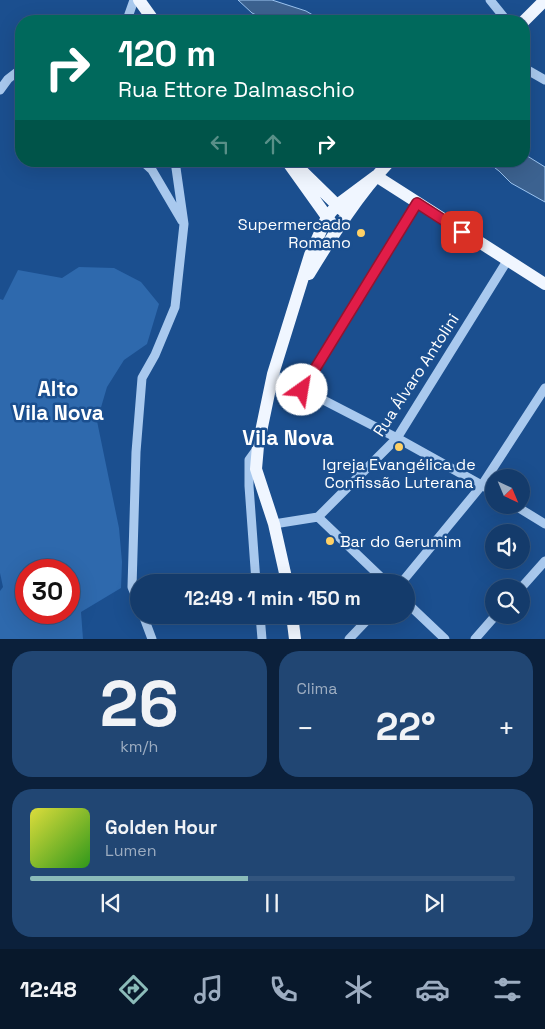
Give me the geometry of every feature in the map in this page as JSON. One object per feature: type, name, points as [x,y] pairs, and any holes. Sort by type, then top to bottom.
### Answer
[{"type":"main road","points":[[139,0],[150,15]]},
{"type":"main road","points":[[530,15],[545,0]]},
{"type":"main road","points":[[291,167],[326,217],[337,229]]},
{"type":"main road","points":[[298,167],[347,216]]},
{"type":"main road","points":[[299,289],[337,229],[384,167]]},
{"type":"main road","points":[[285,574],[274,524],[256,469],[258,446],[273,374],[310,255],[326,217],[337,205],[376,176]]},
{"type":"main road","points":[[376,176],[545,284]]},
{"type":"main road","points":[[293,624],[295,639]]},
{"type":"street","points":[[128,15],[134,0]]},
{"type":"street","points":[[490,0],[502,15]]},
{"type":"street","points":[[530,71],[545,80]]},
{"type":"street","points":[[0,90],[8,79],[15,74]]},
{"type":"street","points":[[149,167],[184,224]]},
{"type":"street","points":[[132,574],[136,452],[142,378],[155,355],[175,307],[184,224],[176,167]]},
{"type":"street","points":[[302,390],[417,203]]},
{"type":"street","name":"Rua Álvaro Antolini","points":[[318,518],[397,438],[507,261]]},
{"type":"street","points":[[273,374],[397,438],[485,487]]},
{"type":"street","points":[[409,574],[482,485],[545,388]]},
{"type":"street","points":[[255,574],[249,460],[258,446]]},
{"type":"street","points":[[529,514],[545,524]]},
{"type":"street","points":[[274,524],[318,518],[378,574]]},
{"type":"street","points":[[529,579],[545,561]]},
{"type":"street","points":[[415,611],[445,639]]},
{"type":"street","points":[[146,624],[152,639]]},
{"type":"street","points":[[261,624],[262,639]]},
{"type":"street","points":[[349,639],[363,624]]},
{"type":"street","points":[[475,639],[488,624]]},
{"type":"shaded area","points":[[238,0],[272,0],[313,15],[256,15]]},
{"type":"shaded area","points":[[530,158],[545,167],[545,202],[511,183],[494,167],[530,167]]},
{"type":"shaded area","points":[[79,267],[114,268],[141,282],[159,304],[147,344],[124,360],[107,387],[97,421],[119,528],[122,562],[121,588],[81,612],[83,639],[0,639],[0,591],[3,587],[0,573],[0,299],[3,300],[18,270],[62,278]]},
{"type":"place","name":"Supermercado Romano","points":[[361,233]]},
{"type":"place","name":"Igreja Evangélica de Confissão Luterana","points":[[399,447]]},
{"type":"place","name":"Bar do Gerumim","points":[[330,541]]},
{"type":"district","name":"Alto Vila Nova","points":[[58,400]]},
{"type":"district","name":"Vila Nova","points":[[288,437]]},
{"type":"route","points":[[302,390],[417,203],[462,232]]}]
